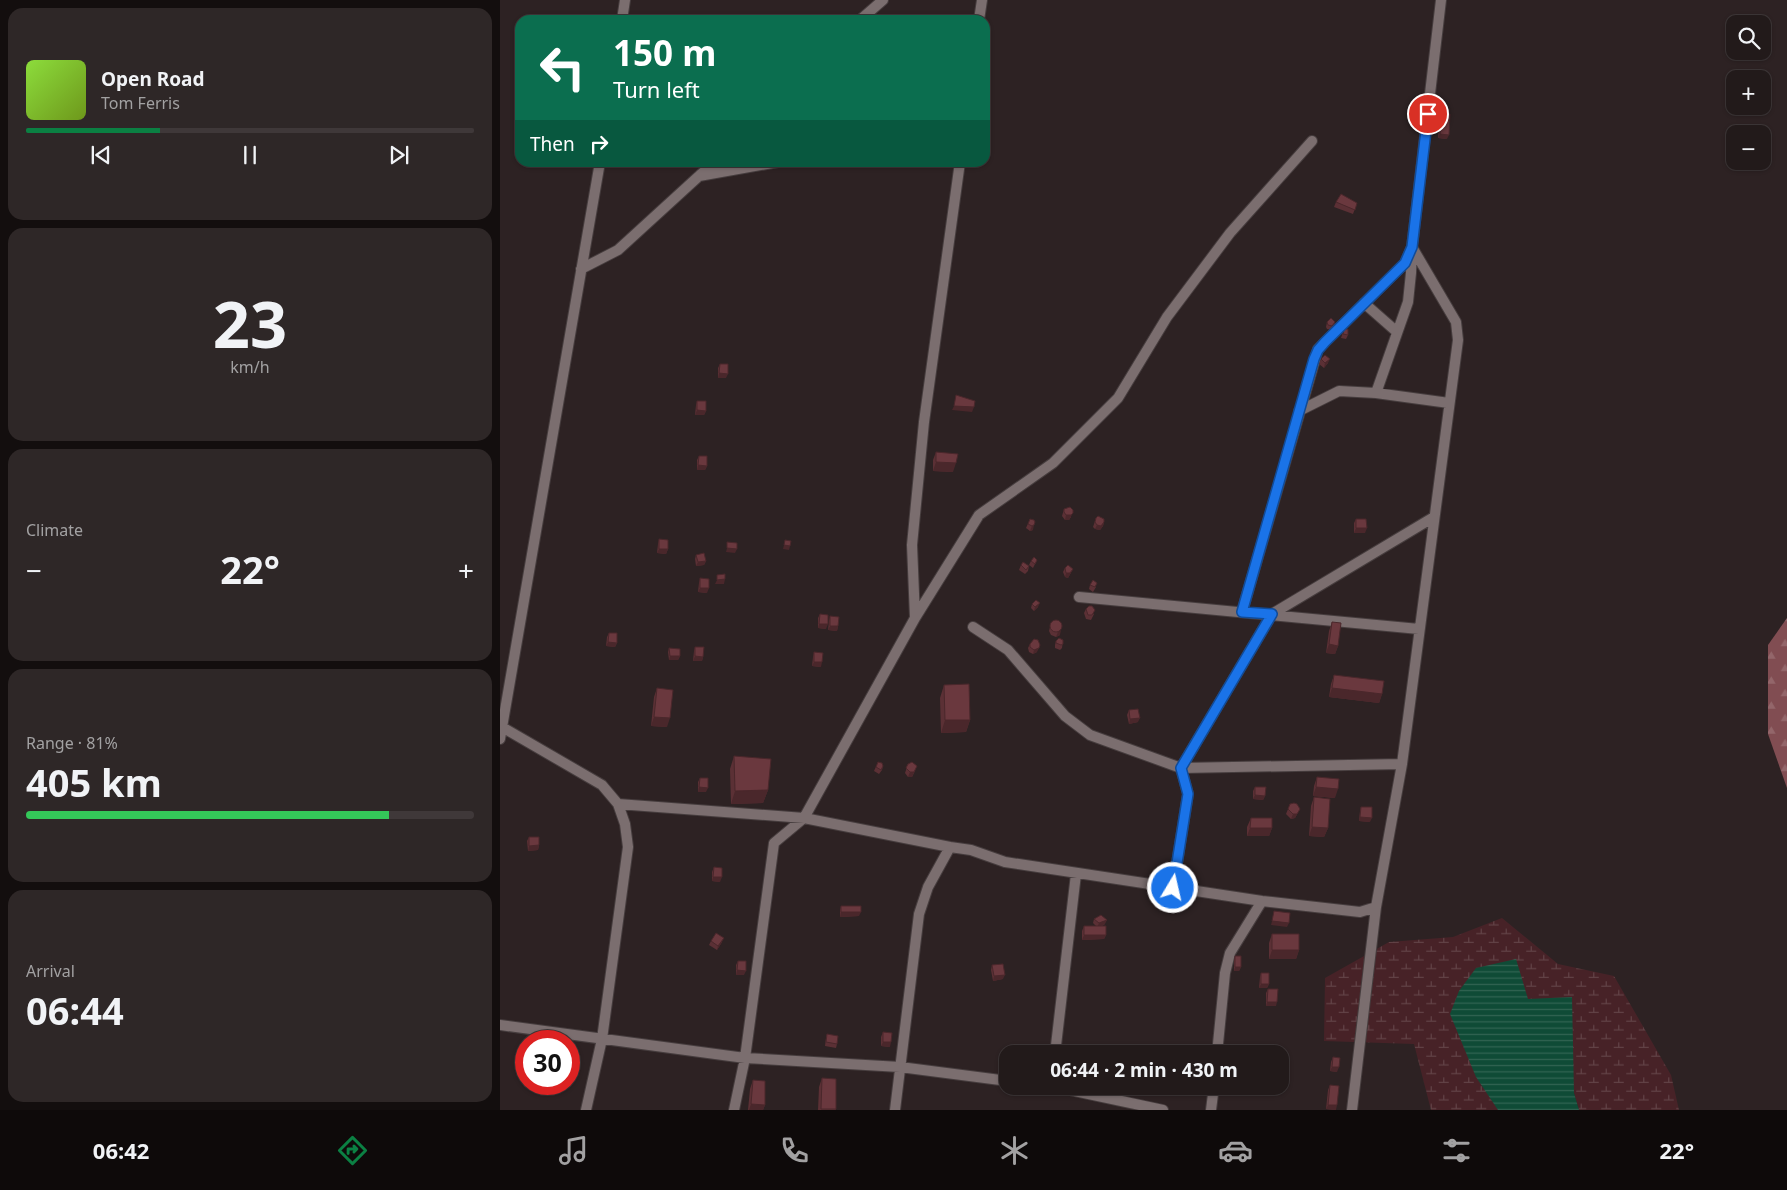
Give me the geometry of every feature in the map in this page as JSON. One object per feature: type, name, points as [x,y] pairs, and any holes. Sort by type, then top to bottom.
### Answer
[{"type":"street","points":[[623,15],[625,0]]},
{"type":"street","points":[[866,15],[883,0]]},
{"type":"street","points":[[980,15],[982,0]]},
{"type":"street","points":[[1376,393],[1408,302],[1412,273],[1412,247],[1441,0]]},
{"type":"street","points":[[734,1110],[746,1058],[774,844],[804,818],[915,618],[979,515],[1053,463],[1118,398],[1167,318],[1230,232],[1312,141]]},
{"type":"street","points":[[500,739],[599,167]]},
{"type":"street","points":[[581,269],[618,250],[710,167]]},
{"type":"street","points":[[699,176],[750,167]]},
{"type":"street","points":[[915,618],[912,545],[924,422],[959,167]]},
{"type":"street","points":[[1242,612],[1318,350],[1405,263],[1412,247]]},
{"type":"street","points":[[1352,1110],[1376,907],[1402,764],[1458,340],[1456,322],[1412,247]]},
{"type":"street","points":[[1364,303],[1397,332]]},
{"type":"street","points":[[1300,411],[1339,391],[1376,393],[1449,403]]},
{"type":"street","points":[[1173,888],[1188,794],[1181,768],[1272,614],[1434,517]]},
{"type":"street","points":[[1079,597],[1419,629]]},
{"type":"street","points":[[973,627],[1008,650],[1065,716],[1090,734],[1181,768],[1402,764]]},
{"type":"street","points":[[502,727],[602,785],[618,804],[625,824],[628,846],[602,1039],[586,1110]]},
{"type":"street","points":[[618,804],[804,818],[971,850],[1005,862],[1076,874],[1262,901],[1360,912],[1376,907]]},
{"type":"street","points":[[895,1110],[919,914],[928,887],[950,847]]},
{"type":"street","points":[[1056,1045],[1076,874]]},
{"type":"street","points":[[1218,1045],[1224,973],[1230,953],[1262,901]]},
{"type":"street","points":[[500,1024],[746,1058],[900,1067],[999,1080]]},
{"type":"street","points":[[1094,1095],[1163,1110]]},
{"type":"street","points":[[1211,1110],[1213,1095]]},
{"type":"green space","points":[[1787,618],[1787,788],[1768,734],[1768,645]]},
{"type":"green space","points":[[1502,918],[1558,964],[1614,976],[1671,1075],[1679,1110],[1579,1110],[1574,1093],[1498,1108],[1498,1110],[1431,1110],[1414,1044],[1324,1041],[1325,978],[1389,942],[1453,937]]},
{"type":"shaded area","points":[[1516,959],[1528,999],[1572,997],[1574,1093],[1579,1110],[1498,1110],[1476,1077],[1450,1014],[1459,991],[1476,968]]},
{"type":"building","points":[[1441,114],[1450,114],[1449,135],[1440,134]]},
{"type":"building","points":[[1341,194],[1357,203],[1355,210],[1336,202]]},
{"type":"building","points":[[1331,318],[1335,322],[1332,326],[1328,325],[1327,322]]},
{"type":"building","points":[[1344,329],[1348,329],[1348,335],[1343,334]]},
{"type":"building","points":[[1325,355],[1330,359],[1325,363],[1321,359]]},
{"type":"building","points":[[720,364],[728,364],[728,374],[719,373]]},
{"type":"building","points":[[956,395],[975,401],[974,407],[954,406]]},
{"type":"building","points":[[697,401],[706,401],[706,411],[697,410]]},
{"type":"building","points":[[936,452],[958,454],[956,463],[936,462]]},
{"type":"building","points":[[699,456],[707,456],[707,466],[698,465]]},
{"type":"building","points":[[1070,507],[1073,513],[1066,515],[1064,509]]},
{"type":"building","points":[[1098,516],[1104,519],[1101,526],[1095,522]]},
{"type":"building","points":[[1030,519],[1035,522],[1032,526],[1028,524]]},
{"type":"building","points":[[1356,519],[1366,519],[1367,528],[1356,528]]},
{"type":"building","points":[[659,539],[668,540],[668,549],[659,549]]},
{"type":"building","points":[[785,540],[791,541],[790,546],[784,545]]},
{"type":"building","points":[[727,542],[737,543],[737,549],[727,548]]},
{"type":"building","points":[[704,553],[706,561],[698,562],[696,555]]},
{"type":"building","points":[[1034,557],[1037,560],[1035,564],[1031,561]]},
{"type":"building","points":[[1023,562],[1029,566],[1026,570],[1021,565]]},
{"type":"building","points":[[1068,565],[1073,569],[1070,573],[1066,573],[1065,568]]},
{"type":"building","points":[[725,574],[725,579],[717,580],[717,575]]},
{"type":"building","points":[[700,578],[709,579],[709,588],[700,588]]},
{"type":"building","points":[[1093,580],[1097,583],[1095,587],[1090,585]]},
{"type":"building","points":[[1036,600],[1040,603],[1035,607],[1032,604]]},
{"type":"building","points":[[1092,606],[1095,610],[1092,615],[1088,615],[1086,609]]},
{"type":"building","points":[[820,614],[828,615],[828,624],[819,624]]},
{"type":"building","points":[[830,616],[839,617],[838,626],[830,626]]},
{"type":"building","points":[[1056,620],[1062,626],[1056,632],[1050,626]]},
{"type":"building","points":[[1332,622],[1341,623],[1338,646],[1329,644]]},
{"type":"building","points":[[609,633],[617,633],[617,643],[608,642]]},
{"type":"building","points":[[1059,638],[1063,640],[1061,645],[1056,643]]},
{"type":"building","points":[[1034,639],[1038,640],[1040,645],[1039,648],[1034,650],[1030,647],[1030,644]]},
{"type":"building","points":[[695,647],[704,647],[703,657],[695,656]]},
{"type":"building","points":[[669,648],[680,649],[680,656],[670,656]]},
{"type":"building","points":[[814,652],[823,653],[822,662],[814,662]]},
{"type":"building","points":[[1334,675],[1384,681],[1382,694],[1332,688]]},
{"type":"building","points":[[969,684],[970,720],[945,720],[944,685]]},
{"type":"building","points":[[657,688],[673,690],[670,718],[654,717]]},
{"type":"building","points":[[1138,709],[1140,718],[1130,719],[1129,710]]},
{"type":"building","points":[[734,756],[771,759],[768,790],[735,791]]},
{"type":"building","points":[[878,762],[882,763],[881,770],[876,767]]},
{"type":"building","points":[[912,762],[917,766],[914,772],[910,772],[906,768]]},
{"type":"building","points":[[1317,777],[1339,779],[1338,789],[1316,787]]},
{"type":"building","points":[[700,778],[708,778],[708,788],[699,787]]},
{"type":"building","points":[[1255,787],[1266,787],[1265,796],[1255,795]]},
{"type":"building","points":[[1314,797],[1330,799],[1328,828],[1312,827]]},
{"type":"building","points":[[1294,803],[1300,809],[1297,814],[1293,814],[1288,809],[1290,804]]},
{"type":"building","points":[[1361,807],[1372,807],[1372,818],[1360,817]]},
{"type":"building","points":[[1251,818],[1272,818],[1272,828],[1250,828]]},
{"type":"building","points":[[529,837],[539,837],[539,845],[529,846]]},
{"type":"building","points":[[714,867],[722,868],[722,877],[713,877]]},
{"type":"building","points":[[841,906],[861,906],[861,912],[841,912]]},
{"type":"building","points":[[1274,911],[1290,913],[1289,923],[1272,921]]},
{"type":"building","points":[[1101,915],[1107,920],[1099,923],[1094,919]]},
{"type":"building","points":[[1084,926],[1106,926],[1106,935],[1084,935]]},
{"type":"building","points":[[716,933],[724,938],[718,946],[711,941]]},
{"type":"building","points":[[1272,934],[1299,934],[1299,950],[1272,950]]},
{"type":"building","points":[[1235,956],[1241,956],[1241,967],[1235,967]]},
{"type":"building","points":[[738,961],[746,961],[746,971],[737,970]]},
{"type":"building","points":[[1003,964],[1005,975],[994,976],[992,965]]},
{"type":"building","points":[[1261,973],[1269,973],[1269,984],[1261,984]]},
{"type":"building","points":[[1268,989],[1278,989],[1277,1002],[1267,1002]]},
{"type":"building","points":[[883,1032],[892,1033],[891,1042],[883,1042]]},
{"type":"building","points":[[827,1034],[838,1036],[837,1044],[826,1042]]},
{"type":"building","points":[[1333,1057],[1340,1058],[1339,1067],[1332,1067]]},
{"type":"building","points":[[822,1078],[836,1079],[836,1109],[821,1109]]},
{"type":"building","points":[[753,1080],[765,1081],[765,1105],[751,1104]]},
{"type":"building","points":[[1330,1085],[1339,1086],[1337,1105],[1328,1105]]},
{"type":"route","points":[[1173,888],[1188,794],[1181,768],[1272,614],[1242,612],[1314,359],[1318,350],[1325,342],[1405,263],[1409,256],[1412,247],[1428,114]]}]
